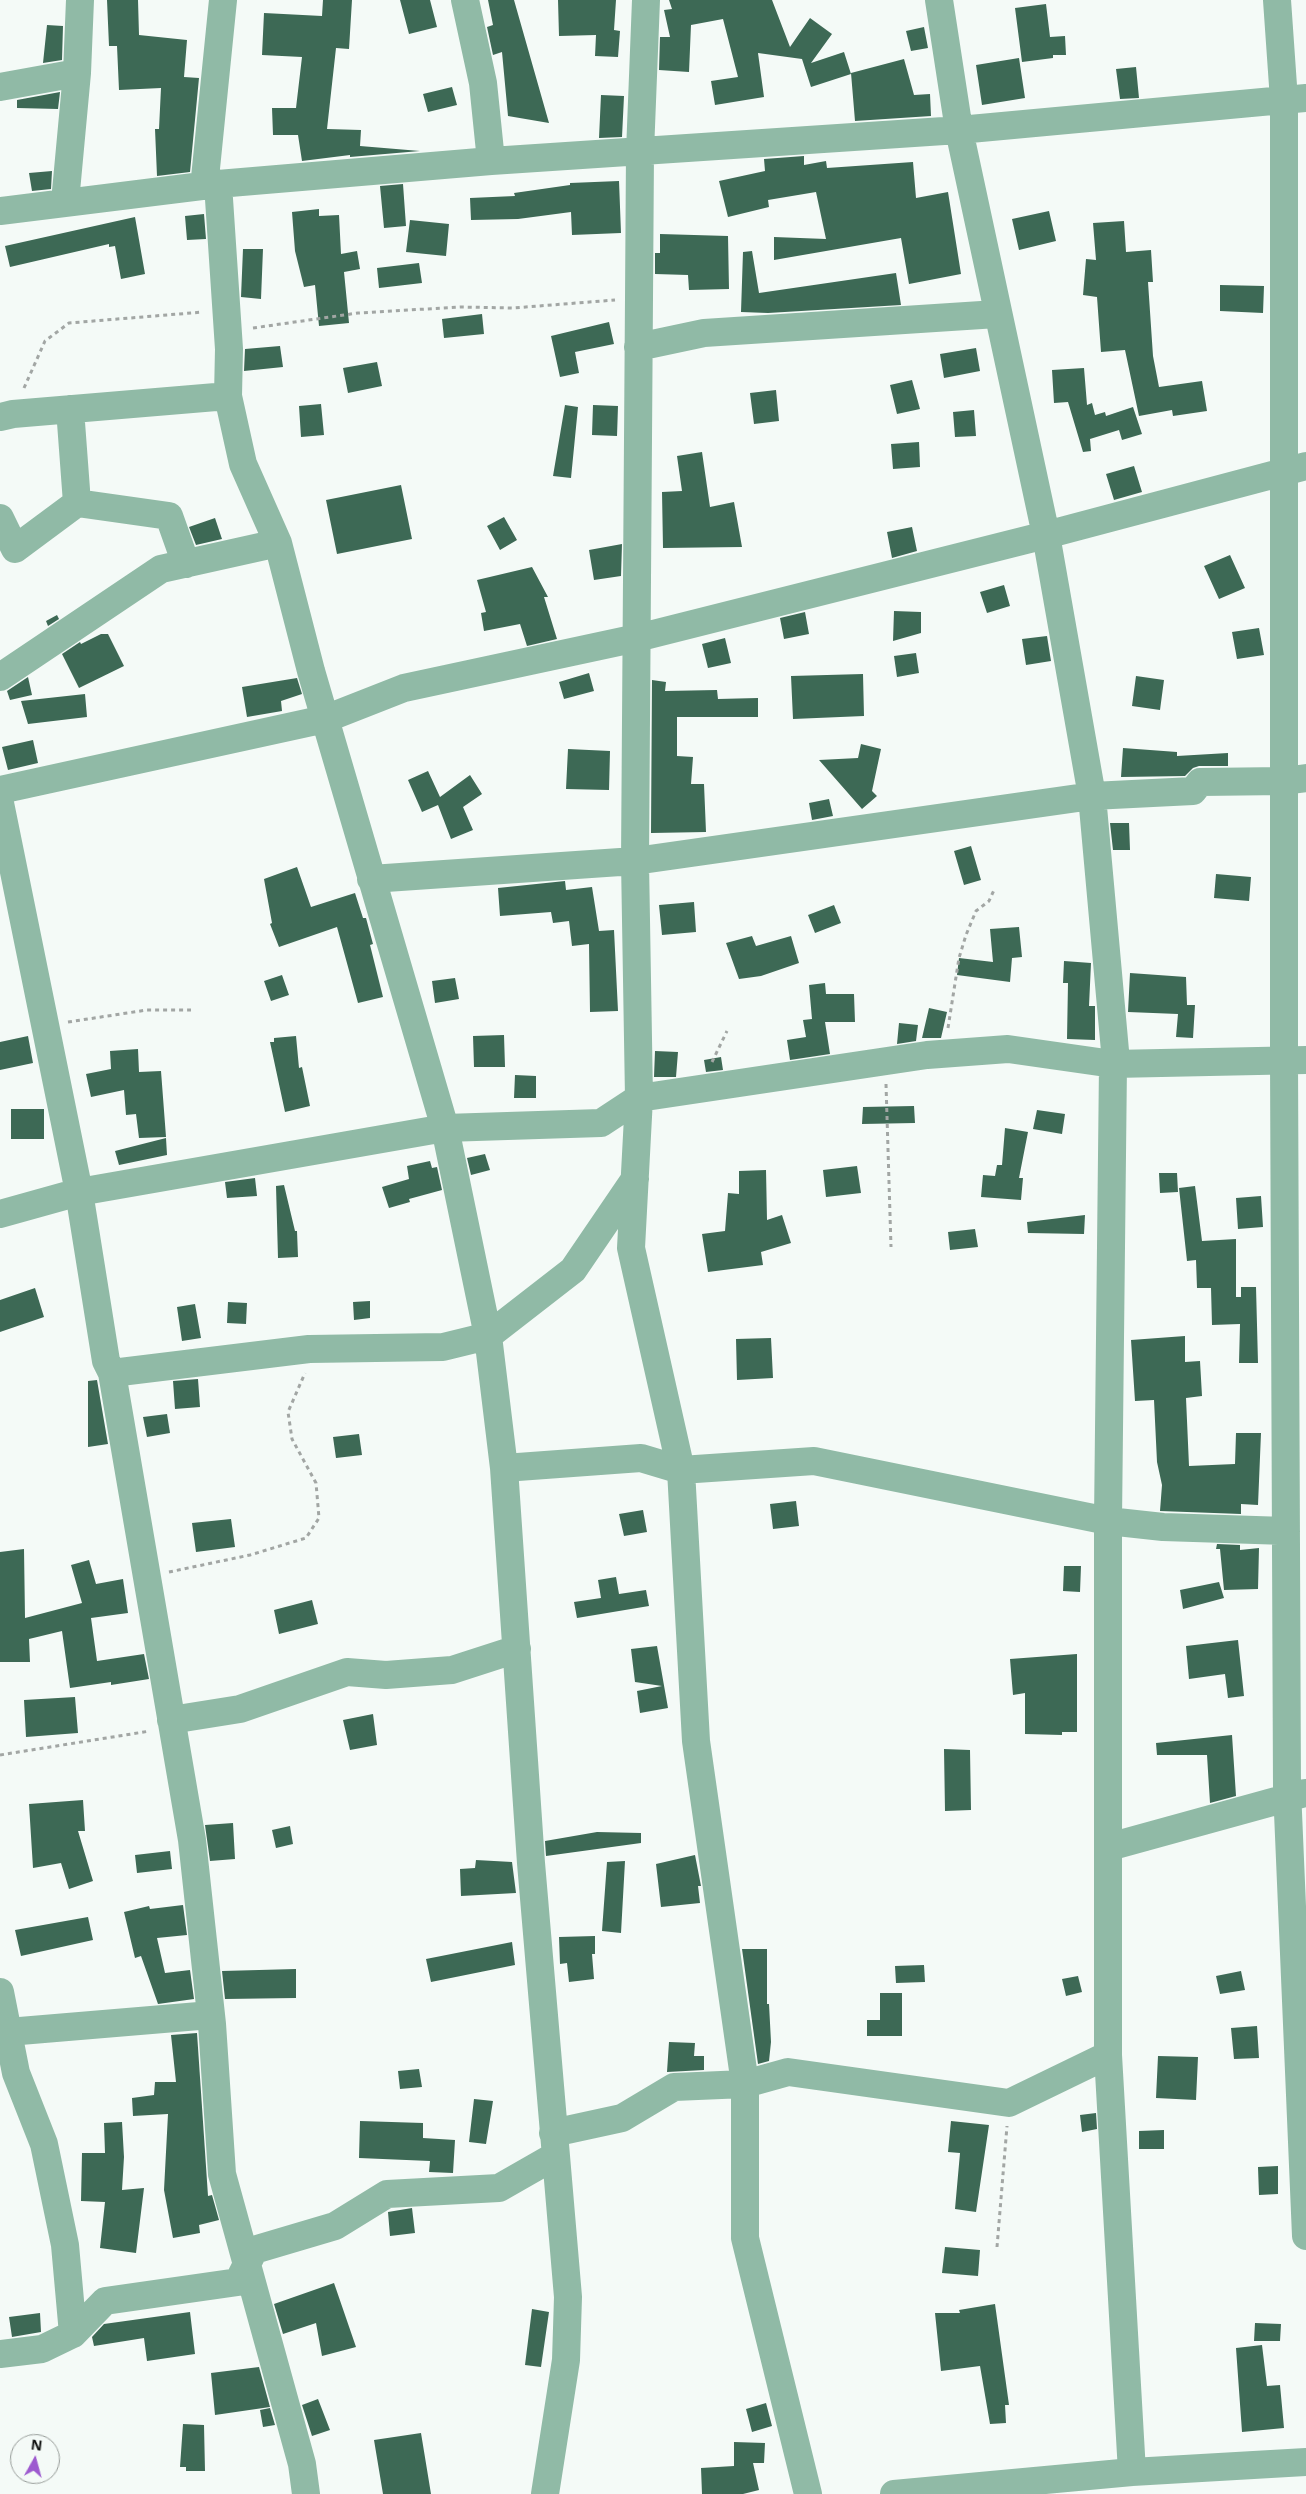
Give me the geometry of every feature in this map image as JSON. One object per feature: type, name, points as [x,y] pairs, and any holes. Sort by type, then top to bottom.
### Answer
[{"type":"street","points":[[65,202],[78,73],[80,0]]},
{"type":"street","points":[[465,0],[483,83],[491,161]]},
{"type":"street","points":[[646,0],[640,152],[638,347],[636,861],[639,1098],[631,1248],[681,1470],[696,1741],[745,2084],[745,2238],[808,2494]]},
{"type":"street","points":[[939,0],[959,130],[997,314],[1046,534],[1092,796],[1116,1062],[1113,1064],[1108,1521],[1108,2055],[1132,2472]]},
{"type":"street","points":[[1277,0],[1295,99],[1296,1418],[1286,1531],[1296,1664],[1306,2236]]},
{"type":"street","points":[[218,184],[205,178],[230,2]]},
{"type":"street","points":[[0,87],[78,73]]},
{"type":"street","points":[[0,211],[218,184],[491,161],[959,130],[1295,99]]},
{"type":"street","points":[[218,184],[227,321],[228,396],[243,464],[278,543],[325,719],[445,1128],[488,1336],[504,1468],[531,1863],[568,2306],[566,2360],[545,2494]]},
{"type":"street","points":[[638,347],[704,333],[997,314]]},
{"type":"street","points":[[7,415],[228,396]]},
{"type":"street","points":[[70,409],[77,503]]},
{"type":"street","points":[[0,790],[325,719],[404,688],[638,638],[1046,534],[1295,468]]},
{"type":"street","points":[[0,518],[15,549],[77,503],[168,516],[186,564]]},
{"type":"street","points":[[0,677],[161,569],[278,543]]},
{"type":"street","points":[[371,879],[636,861],[1092,796],[1193,791],[1200,782],[1295,779]]},
{"type":"street","points":[[0,803],[79,1192],[106,1361],[112,1373],[192,1840],[211,2015],[222,2174],[302,2464],[306,2494]]},
{"type":"street","points":[[0,1214],[79,1192],[445,1128],[601,1123],[639,1098],[885,1061],[1008,1049],[1113,1064],[1295,1061]]},
{"type":"street","points":[[112,1373],[309,1349],[444,1346],[488,1336],[573,1270],[635,1179]]},
{"type":"street","points":[[504,1468],[641,1458],[681,1470],[814,1461],[1108,1521],[1163,1527],[1286,1531]]},
{"type":"street","points":[[172,1724],[240,1708],[347,1672],[386,1675],[452,1670],[517,1649]]},
{"type":"street","points":[[1109,1847],[1297,1795]]},
{"type":"street","points":[[0,1992],[16,2073],[44,2144],[65,2245],[73,2334]]},
{"type":"street","points":[[8,2032],[211,2015]]},
{"type":"street","points":[[0,2354],[42,2349],[73,2334],[105,2300],[238,2282],[254,2250],[336,2226],[387,2194],[499,2188],[554,2145],[622,2118],[674,2087],[745,2084],[788,2072],[1009,2103],[1108,2055]]},
{"type":"street","points":[[894,2494],[1132,2472],[1306,2462]]},
{"type":"path","points":[[7,415],[45,341],[68,323],[227,321],[460,308],[513,308],[639,298]]},
{"type":"path","points":[[945,1054],[959,958],[976,911],[989,901],[994,890]]},
{"type":"path","points":[[45,1025],[147,1010],[190,1010]]},
{"type":"path","points":[[885,1061],[891,1247]]},
{"type":"path","points":[[147,1577],[250,1555],[306,1538],[319,1518],[316,1483],[292,1439],[288,1412],[304,1374],[309,1349]]},
{"type":"path","points":[[0,1755],[172,1724]]},
{"type":"path","points":[[997,2247],[1009,2103]]},
{"type":"building","points":[[107,0],[138,0],[139,35],[187,40],[184,77],[199,78],[190,172],[157,176],[155,129],[159,129],[161,88],[119,90],[117,46],[109,46]]},
{"type":"building","points":[[323,0],[352,0],[349,49],[336,48],[327,129],[361,130],[360,146],[420,151],[350,157],[350,155],[302,161],[298,135],[273,135],[272,108],[296,108],[302,57],[262,55],[264,13],[322,16]]},
{"type":"building","points":[[400,0],[430,0],[437,27],[409,34]]},
{"type":"building","points":[[488,0],[514,0],[549,123],[508,116],[502,52],[493,55],[487,27],[493,25]]},
{"type":"building","points":[[558,0],[616,0],[614,30],[620,31],[618,57],[595,56],[596,35],[559,36]]},
{"type":"building","points":[[669,0],[772,0],[790,47],[810,18],[832,34],[811,63],[844,52],[851,74],[811,87],[802,59],[758,53],[764,97],[715,105],[711,81],[738,77],[723,19],[691,25],[689,72],[659,70],[660,37],[670,37],[664,10],[672,9]]},
{"type":"building","points":[[1046,4],[1050,37],[1065,36],[1066,55],[1053,55],[1053,58],[1022,62],[1015,8]]},
{"type":"building","points":[[47,25],[63,26],[62,60],[43,63]]},
{"type":"building","points":[[924,27],[928,48],[911,51],[906,31]]},
{"type":"building","points":[[1019,58],[1025,98],[982,105],[976,65]]},
{"type":"building","points":[[904,59],[914,95],[930,94],[931,116],[855,121],[851,73]]},
{"type":"building","points":[[1136,67],[1139,98],[1120,99],[1116,69]]},
{"type":"building","points":[[452,87],[457,105],[428,112],[423,94]]},
{"type":"building","points":[[60,92],[58,109],[17,108],[17,100]]},
{"type":"building","points":[[601,95],[624,96],[622,137],[599,138]]},
{"type":"building","points":[[804,156],[804,165],[826,161],[827,168],[913,162],[916,198],[948,192],[961,274],[909,284],[901,238],[774,260],[774,237],[826,239],[816,192],[768,200],[769,207],[728,217],[719,181],[765,171],[764,159]]},
{"type":"building","points":[[52,171],[51,189],[32,191],[29,173]]},
{"type":"building","points":[[619,181],[621,233],[572,235],[571,212],[518,219],[471,220],[470,198],[515,196],[514,193],[570,185],[570,183]]},
{"type":"building","points":[[403,184],[406,226],[384,228],[380,186]]},
{"type":"building","points":[[319,209],[319,216],[339,215],[341,254],[357,251],[360,269],[344,272],[349,323],[319,326],[315,285],[304,287],[295,251],[292,212]]},
{"type":"building","points":[[1049,211],[1056,241],[1019,250],[1012,219]]},
{"type":"building","points":[[204,214],[206,239],[187,240],[185,216]]},
{"type":"building","points":[[135,217],[145,274],[121,279],[115,246],[109,247],[109,244],[10,267],[5,246]]},
{"type":"building","points":[[410,220],[449,224],[446,256],[406,252]]},
{"type":"building","points":[[1124,221],[1126,252],[1151,250],[1153,282],[1148,282],[1153,356],[1159,387],[1202,381],[1207,411],[1173,416],[1172,410],[1139,416],[1125,350],[1101,352],[1097,297],[1083,295],[1086,259],[1096,260],[1093,223]]},
{"type":"building","points":[[660,234],[728,236],[729,289],[689,290],[688,275],[655,274],[655,253],[660,253]]},
{"type":"building","points":[[243,249],[263,249],[261,299],[241,297]]},
{"type":"building","points":[[752,251],[759,293],[896,273],[901,305],[768,313],[741,312],[743,252]]},
{"type":"building","points":[[419,263],[422,283],[379,288],[377,268]]},
{"type":"building","points":[[1220,285],[1264,286],[1263,313],[1220,311]]},
{"type":"building","points":[[482,314],[484,334],[444,338],[442,319]]},
{"type":"building","points":[[609,322],[614,344],[575,352],[579,373],[560,377],[551,336]]},
{"type":"building","points":[[280,346],[283,367],[244,371],[245,349]]},
{"type":"building","points":[[976,348],[980,371],[944,378],[940,354]]},
{"type":"building","points":[[377,362],[382,386],[348,393],[343,368]]},
{"type":"building","points":[[1084,368],[1087,405],[1092,403],[1095,415],[1105,412],[1106,416],[1133,407],[1142,434],[1122,440],[1119,430],[1090,439],[1091,451],[1083,452],[1068,402],[1054,403],[1052,370]]},
{"type":"building","points":[[912,380],[920,409],[897,414],[890,385]]},
{"type":"building","points":[[776,390],[779,421],[754,424],[750,393]]},
{"type":"building","points":[[321,404],[324,435],[301,437],[299,406]]},
{"type":"building","points":[[565,405],[578,407],[571,478],[553,476]]},
{"type":"building","points":[[593,405],[618,406],[617,436],[592,435]]},
{"type":"building","points":[[974,410],[976,436],[955,437],[953,412]]},
{"type":"building","points":[[919,442],[920,467],[893,469],[891,444]]},
{"type":"building","points":[[702,452],[710,507],[734,502],[742,547],[663,548],[662,492],[682,491],[677,456]]},
{"type":"building","points":[[1134,466],[1142,492],[1114,500],[1106,474]]},
{"type":"building","points":[[401,485],[412,539],[337,554],[326,500]]},
{"type":"building","points":[[504,517],[517,540],[500,550],[487,526]]},
{"type":"building","points":[[215,518],[222,539],[196,545],[189,527]]},
{"type":"building","points":[[912,527],[917,551],[892,558],[887,532]]},
{"type":"building","points":[[622,544],[621,576],[594,580],[589,550]]},
{"type":"building","points":[[1230,555],[1245,588],[1219,599],[1204,566]]},
{"type":"building","points":[[532,567],[548,597],[544,597],[557,639],[527,646],[520,624],[484,631],[481,613],[486,612],[477,580]]},
{"type":"building","points":[[1004,585],[1010,606],[987,613],[980,592]]},
{"type":"building","points":[[894,611],[921,612],[921,633],[893,641]]},
{"type":"building","points":[[805,612],[809,634],[784,639],[780,618]]},
{"type":"building","points":[[57,615],[59,619],[48,626],[46,621]]},
{"type":"building","points":[[1259,628],[1264,655],[1237,659],[1232,632]]},
{"type":"building","points":[[101,634],[108,634],[124,666],[79,688],[62,654],[80,642],[81,644]]},
{"type":"building","points":[[1047,636],[1051,661],[1026,665],[1022,639]]},
{"type":"building","points":[[725,638],[731,663],[708,668],[702,644]]},
{"type":"building","points":[[916,653],[919,673],[897,677],[894,656]]},
{"type":"building","points":[[589,673],[594,691],[564,699],[559,682]]},
{"type":"building","points":[[863,674],[864,716],[793,719],[791,676]]},
{"type":"building","points":[[1136,676],[1164,680],[1160,710],[1132,706]]},
{"type":"building","points":[[28,677],[32,695],[10,700],[7,691]]},
{"type":"building","points":[[297,678],[302,694],[281,701],[282,711],[247,717],[242,687]]},
{"type":"building","points":[[652,680],[666,682],[665,691],[717,690],[718,699],[758,698],[758,717],[677,717],[677,756],[693,757],[691,784],[704,784],[706,832],[651,833]]},
{"type":"building","points":[[85,694],[87,717],[28,724],[21,701]]},
{"type":"building","points":[[33,740],[38,763],[8,770],[2,747]]},
{"type":"building","points":[[861,744],[881,749],[872,791],[877,796],[862,809],[819,760],[858,758]]},
{"type":"building","points":[[1123,748],[1177,752],[1177,756],[1228,753],[1228,766],[1199,766],[1193,768],[1185,776],[1121,777]]},
{"type":"building","points":[[568,749],[610,751],[609,790],[566,789]]},
{"type":"building","points":[[428,771],[440,797],[470,775],[482,794],[463,807],[473,830],[451,839],[438,805],[422,812],[408,780]]},
{"type":"building","points":[[829,799],[833,816],[812,820],[809,803]]},
{"type":"building","points":[[1110,823],[1129,823],[1130,850],[1113,850]]},
{"type":"building","points":[[971,846],[981,880],[964,885],[954,851]]},
{"type":"building","points":[[297,867],[311,907],[355,893],[363,918],[366,918],[373,944],[370,945],[383,997],[358,1003],[337,927],[279,947],[270,924],[272,923],[264,879]]},
{"type":"building","points":[[1216,874],[1251,877],[1249,901],[1214,898]]},
{"type":"building","points":[[565,881],[566,890],[592,887],[599,931],[614,930],[618,1011],[590,1012],[589,944],[572,946],[569,921],[553,923],[551,912],[500,916],[498,888]]},
{"type":"building","points":[[694,902],[696,932],[662,935],[659,905]]},
{"type":"building","points":[[834,905],[841,923],[815,933],[808,915]]},
{"type":"building","points":[[1019,927],[1022,957],[1012,958],[1010,982],[957,975],[959,958],[993,962],[990,929]]},
{"type":"building","points":[[752,936],[756,946],[791,936],[799,963],[761,976],[739,979],[726,943]]},
{"type":"building","points":[[1064,961],[1091,963],[1089,1006],[1095,1006],[1095,1040],[1067,1039],[1068,983],[1063,983]]},
{"type":"building","points":[[1130,973],[1186,977],[1187,1005],[1195,1005],[1193,1038],[1176,1037],[1178,1014],[1128,1012]]},
{"type":"building","points":[[282,975],[289,995],[271,1001],[264,981]]},
{"type":"building","points":[[455,978],[459,999],[435,1003],[432,981]]},
{"type":"building","points":[[825,983],[826,994],[854,994],[855,1022],[825,1022],[830,1054],[790,1060],[787,1040],[806,1037],[803,1020],[812,1019],[809,985]]},
{"type":"building","points":[[929,1008],[947,1012],[941,1038],[922,1038]]},
{"type":"building","points":[[899,1023],[918,1025],[916,1041],[897,1044]]},
{"type":"building","points":[[504,1035],[505,1067],[474,1067],[473,1036]]},
{"type":"building","points":[[28,1036],[33,1063],[0,1070],[0,1042]]},
{"type":"building","points":[[296,1036],[299,1068],[302,1067],[310,1106],[285,1112],[270,1042],[274,1042],[274,1038]]},
{"type":"building","points":[[138,1049],[139,1072],[161,1071],[166,1137],[139,1138],[136,1114],[126,1115],[124,1090],[91,1097],[86,1074],[111,1069],[110,1051]]},
{"type":"building","points":[[655,1051],[678,1052],[676,1077],[654,1077]]},
{"type":"building","points":[[721,1057],[723,1070],[706,1072],[704,1060]]},
{"type":"building","points":[[515,1075],[536,1076],[536,1098],[514,1098]]},
{"type":"building","points":[[914,1106],[915,1123],[862,1124],[863,1107]]},
{"type":"building","points":[[11,1109],[44,1109],[44,1139],[11,1139]]},
{"type":"building","points":[[1037,1110],[1065,1114],[1062,1134],[1033,1129]]},
{"type":"building","points":[[1005,1128],[1028,1132],[1019,1178],[1023,1178],[1021,1200],[981,1197],[983,1175],[995,1176],[997,1165],[1002,1165]]},
{"type":"building","points":[[166,1138],[167,1155],[119,1165],[115,1151]]},
{"type":"building","points":[[485,1154],[490,1170],[471,1175],[467,1158]]},
{"type":"building","points":[[430,1161],[432,1168],[437,1167],[442,1190],[409,1199],[410,1202],[389,1208],[382,1187],[409,1179],[407,1166]]},
{"type":"building","points":[[857,1166],[861,1193],[826,1197],[823,1170]]},
{"type":"building","points":[[766,1170],[767,1220],[782,1215],[791,1243],[761,1252],[763,1265],[708,1272],[702,1234],[725,1231],[728,1193],[739,1194],[739,1171]]},
{"type":"building","points":[[1159,1173],[1177,1173],[1178,1192],[1160,1193]]},
{"type":"building","points":[[255,1178],[257,1196],[227,1198],[225,1182]]},
{"type":"building","points":[[284,1185],[295,1231],[297,1231],[298,1257],[278,1258],[276,1186]]},
{"type":"building","points":[[1195,1186],[1202,1241],[1236,1239],[1236,1297],[1241,1297],[1241,1287],[1256,1287],[1258,1363],[1239,1363],[1240,1324],[1212,1325],[1211,1288],[1197,1288],[1196,1260],[1187,1261],[1179,1188]]},
{"type":"building","points":[[1261,1196],[1263,1227],[1238,1229],[1236,1198]]},
{"type":"building","points":[[1085,1215],[1084,1234],[1028,1233],[1027,1222]]},
{"type":"building","points":[[975,1229],[978,1247],[950,1250],[948,1232]]},
{"type":"building","points":[[35,1288],[44,1317],[0,1332],[0,1300]]},
{"type":"building","points":[[370,1301],[370,1318],[354,1320],[353,1302]]},
{"type":"building","points":[[228,1302],[247,1303],[246,1324],[227,1323]]},
{"type":"building","points":[[195,1304],[201,1338],[182,1341],[177,1307]]},
{"type":"building","points":[[1185,1336],[1185,1362],[1200,1361],[1202,1396],[1186,1398],[1189,1466],[1235,1464],[1236,1433],[1261,1433],[1258,1505],[1241,1504],[1241,1514],[1160,1511],[1162,1485],[1157,1462],[1154,1400],[1135,1401],[1131,1340]]},
{"type":"building","points":[[771,1338],[773,1378],[737,1380],[736,1339]]},
{"type":"building","points":[[198,1379],[200,1407],[175,1409],[173,1381]]},
{"type":"building","points":[[97,1380],[108,1444],[88,1447],[88,1381]]},
{"type":"building","points":[[167,1414],[170,1433],[147,1437],[143,1417]]},
{"type":"building","points":[[359,1434],[362,1455],[336,1458],[333,1437]]},
{"type":"building","points":[[796,1501],[799,1526],[773,1529],[770,1504]]},
{"type":"building","points":[[643,1510],[647,1532],[624,1536],[619,1514]]},
{"type":"building","points":[[231,1519],[235,1547],[196,1552],[192,1523]]},
{"type":"building","points":[[1217,1544],[1240,1545],[1240,1550],[1259,1548],[1258,1589],[1224,1590],[1220,1549],[1216,1549]]},
{"type":"building","points":[[24,1549],[25,1618],[82,1603],[71,1565],[89,1560],[96,1584],[123,1579],[128,1613],[91,1618],[97,1661],[144,1654],[149,1679],[111,1685],[111,1682],[70,1688],[62,1631],[29,1639],[30,1662],[0,1662],[0,1552]]},
{"type":"building","points":[[1064,1566],[1081,1566],[1080,1592],[1063,1591]]},
{"type":"building","points":[[616,1577],[619,1594],[646,1590],[649,1606],[577,1618],[574,1602],[601,1598],[598,1580]]},
{"type":"building","points":[[1219,1582],[1224,1598],[1183,1609],[1180,1590]]},
{"type":"building","points":[[312,1600],[318,1624],[279,1634],[274,1610]]},
{"type":"building","points":[[1238,1640],[1244,1696],[1228,1698],[1225,1674],[1189,1679],[1186,1646]]},
{"type":"building","points":[[657,1646],[668,1708],[640,1713],[637,1691],[662,1686],[635,1682],[631,1649]]},
{"type":"building","points":[[1077,1654],[1077,1732],[1062,1732],[1062,1735],[1025,1734],[1025,1693],[1013,1695],[1010,1659]]},
{"type":"building","points":[[75,1697],[78,1733],[26,1737],[24,1700]]},
{"type":"building","points":[[373,1714],[377,1745],[350,1750],[343,1720]]},
{"type":"building","points":[[1232,1735],[1236,1796],[1210,1803],[1207,1755],[1157,1755],[1156,1743]]},
{"type":"building","points":[[944,1749],[970,1750],[971,1810],[945,1811]]},
{"type":"building","points":[[83,1800],[85,1831],[78,1831],[93,1881],[69,1889],[61,1863],[33,1868],[29,1804]]},
{"type":"building","points":[[233,1823],[235,1859],[210,1861],[205,1825]]},
{"type":"building","points":[[290,1826],[293,1844],[276,1848],[272,1830]]},
{"type":"building","points":[[597,1832],[641,1833],[641,1843],[546,1856],[545,1841]]},
{"type":"building","points":[[170,1851],[172,1869],[137,1873],[135,1855]]},
{"type":"building","points":[[695,1855],[701,1886],[698,1886],[700,1903],[661,1907],[656,1864]]},
{"type":"building","points":[[476,1860],[512,1862],[516,1893],[461,1896],[460,1869],[475,1868]]},
{"type":"building","points":[[625,1861],[621,1933],[602,1931],[607,1862]]},
{"type":"building","points":[[183,1905],[187,1935],[157,1938],[165,1973],[190,1970],[194,1999],[158,2004],[141,1956],[135,1958],[124,1912],[149,1906],[150,1909]]},
{"type":"building","points":[[88,1917],[93,1940],[21,1956],[15,1930]]},
{"type":"building","points":[[595,1936],[595,1954],[592,1954],[594,1979],[569,1982],[567,1963],[560,1964],[559,1937]]},
{"type":"building","points":[[512,1942],[515,1965],[431,1982],[426,1959]]},
{"type":"building","points":[[742,1949],[767,1949],[767,2004],[769,2004],[771,2042],[769,2061],[758,2064]]},
{"type":"building","points":[[924,1965],[925,1982],[896,1983],[895,1966]]},
{"type":"building","points":[[296,1969],[296,1998],[225,1999],[222,1971]]},
{"type":"building","points":[[1241,1971],[1245,1990],[1220,1994],[1216,1976]]},
{"type":"building","points":[[1078,1976],[1082,1992],[1066,1996],[1062,1979]]},
{"type":"building","points":[[880,1993],[902,1993],[902,2036],[867,2036],[867,2020],[880,2020]]},
{"type":"building","points":[[1257,2026],[1259,2058],[1234,2059],[1231,2028]]},
{"type":"building","points":[[197,2033],[208,2196],[212,2195],[219,2220],[199,2225],[200,2233],[173,2238],[164,2190],[168,2114],[133,2116],[132,2098],[154,2095],[155,2082],[176,2082],[171,2035]]},
{"type":"building","points":[[669,2042],[695,2043],[694,2056],[704,2056],[704,2070],[667,2072]]},
{"type":"building","points":[[1158,2056],[1198,2057],[1196,2100],[1156,2098]]},
{"type":"building","points":[[419,2069],[422,2087],[400,2089],[398,2071]]},
{"type":"building","points":[[474,2099],[493,2101],[486,2144],[469,2142]]},
{"type":"building","points":[[1096,2113],[1097,2129],[1082,2132],[1080,2115]]},
{"type":"building","points":[[360,2121],[423,2123],[423,2138],[455,2140],[453,2173],[429,2172],[430,2161],[359,2158]]},
{"type":"building","points":[[951,2121],[989,2125],[976,2212],[955,2209],[960,2153],[948,2152]]},
{"type":"building","points":[[122,2122],[124,2157],[122,2190],[144,2188],[136,2253],[100,2248],[105,2202],[81,2201],[82,2153],[105,2153],[104,2123]]},
{"type":"building","points":[[1164,2130],[1164,2149],[1139,2149],[1139,2131]]},
{"type":"building","points":[[1278,2166],[1278,2194],[1259,2195],[1258,2167]]},
{"type":"building","points":[[412,2208],[415,2233],[390,2236],[388,2212]]},
{"type":"building","points":[[945,2247],[980,2250],[978,2276],[942,2273]]},
{"type":"building","points":[[334,2283],[356,2347],[322,2356],[316,2323],[283,2334],[274,2304]]},
{"type":"building","points":[[995,2304],[1009,2405],[1005,2405],[1006,2423],[990,2424],[980,2366],[941,2371],[935,2313],[960,2313],[959,2310]]},
{"type":"building","points":[[532,2309],[549,2312],[541,2367],[525,2365]]},
{"type":"building","points":[[190,2312],[195,2354],[147,2361],[144,2338],[94,2346],[92,2337],[104,2324]]},
{"type":"building","points":[[40,2313],[41,2332],[12,2337],[9,2317]]},
{"type":"building","points":[[1255,2323],[1281,2324],[1280,2341],[1254,2341]]},
{"type":"building","points":[[1262,2345],[1267,2386],[1280,2385],[1284,2428],[1242,2432],[1236,2348]]},
{"type":"building","points":[[259,2367],[270,2407],[215,2415],[211,2373]]},
{"type":"building","points":[[318,2399],[330,2430],[312,2436],[302,2405]]},
{"type":"building","points":[[766,2403],[772,2426],[752,2432],[746,2409]]},
{"type":"building","points":[[270,2408],[275,2425],[263,2427],[260,2410]]},
{"type":"building","points":[[183,2424],[204,2425],[205,2471],[186,2471],[186,2467],[180,2467]]},
{"type":"building","points":[[421,2433],[431,2494],[383,2494],[374,2440]]},
{"type":"building","points":[[734,2442],[765,2443],[764,2463],[753,2463],[759,2490],[743,2494],[702,2494],[701,2468],[734,2466]]}]
